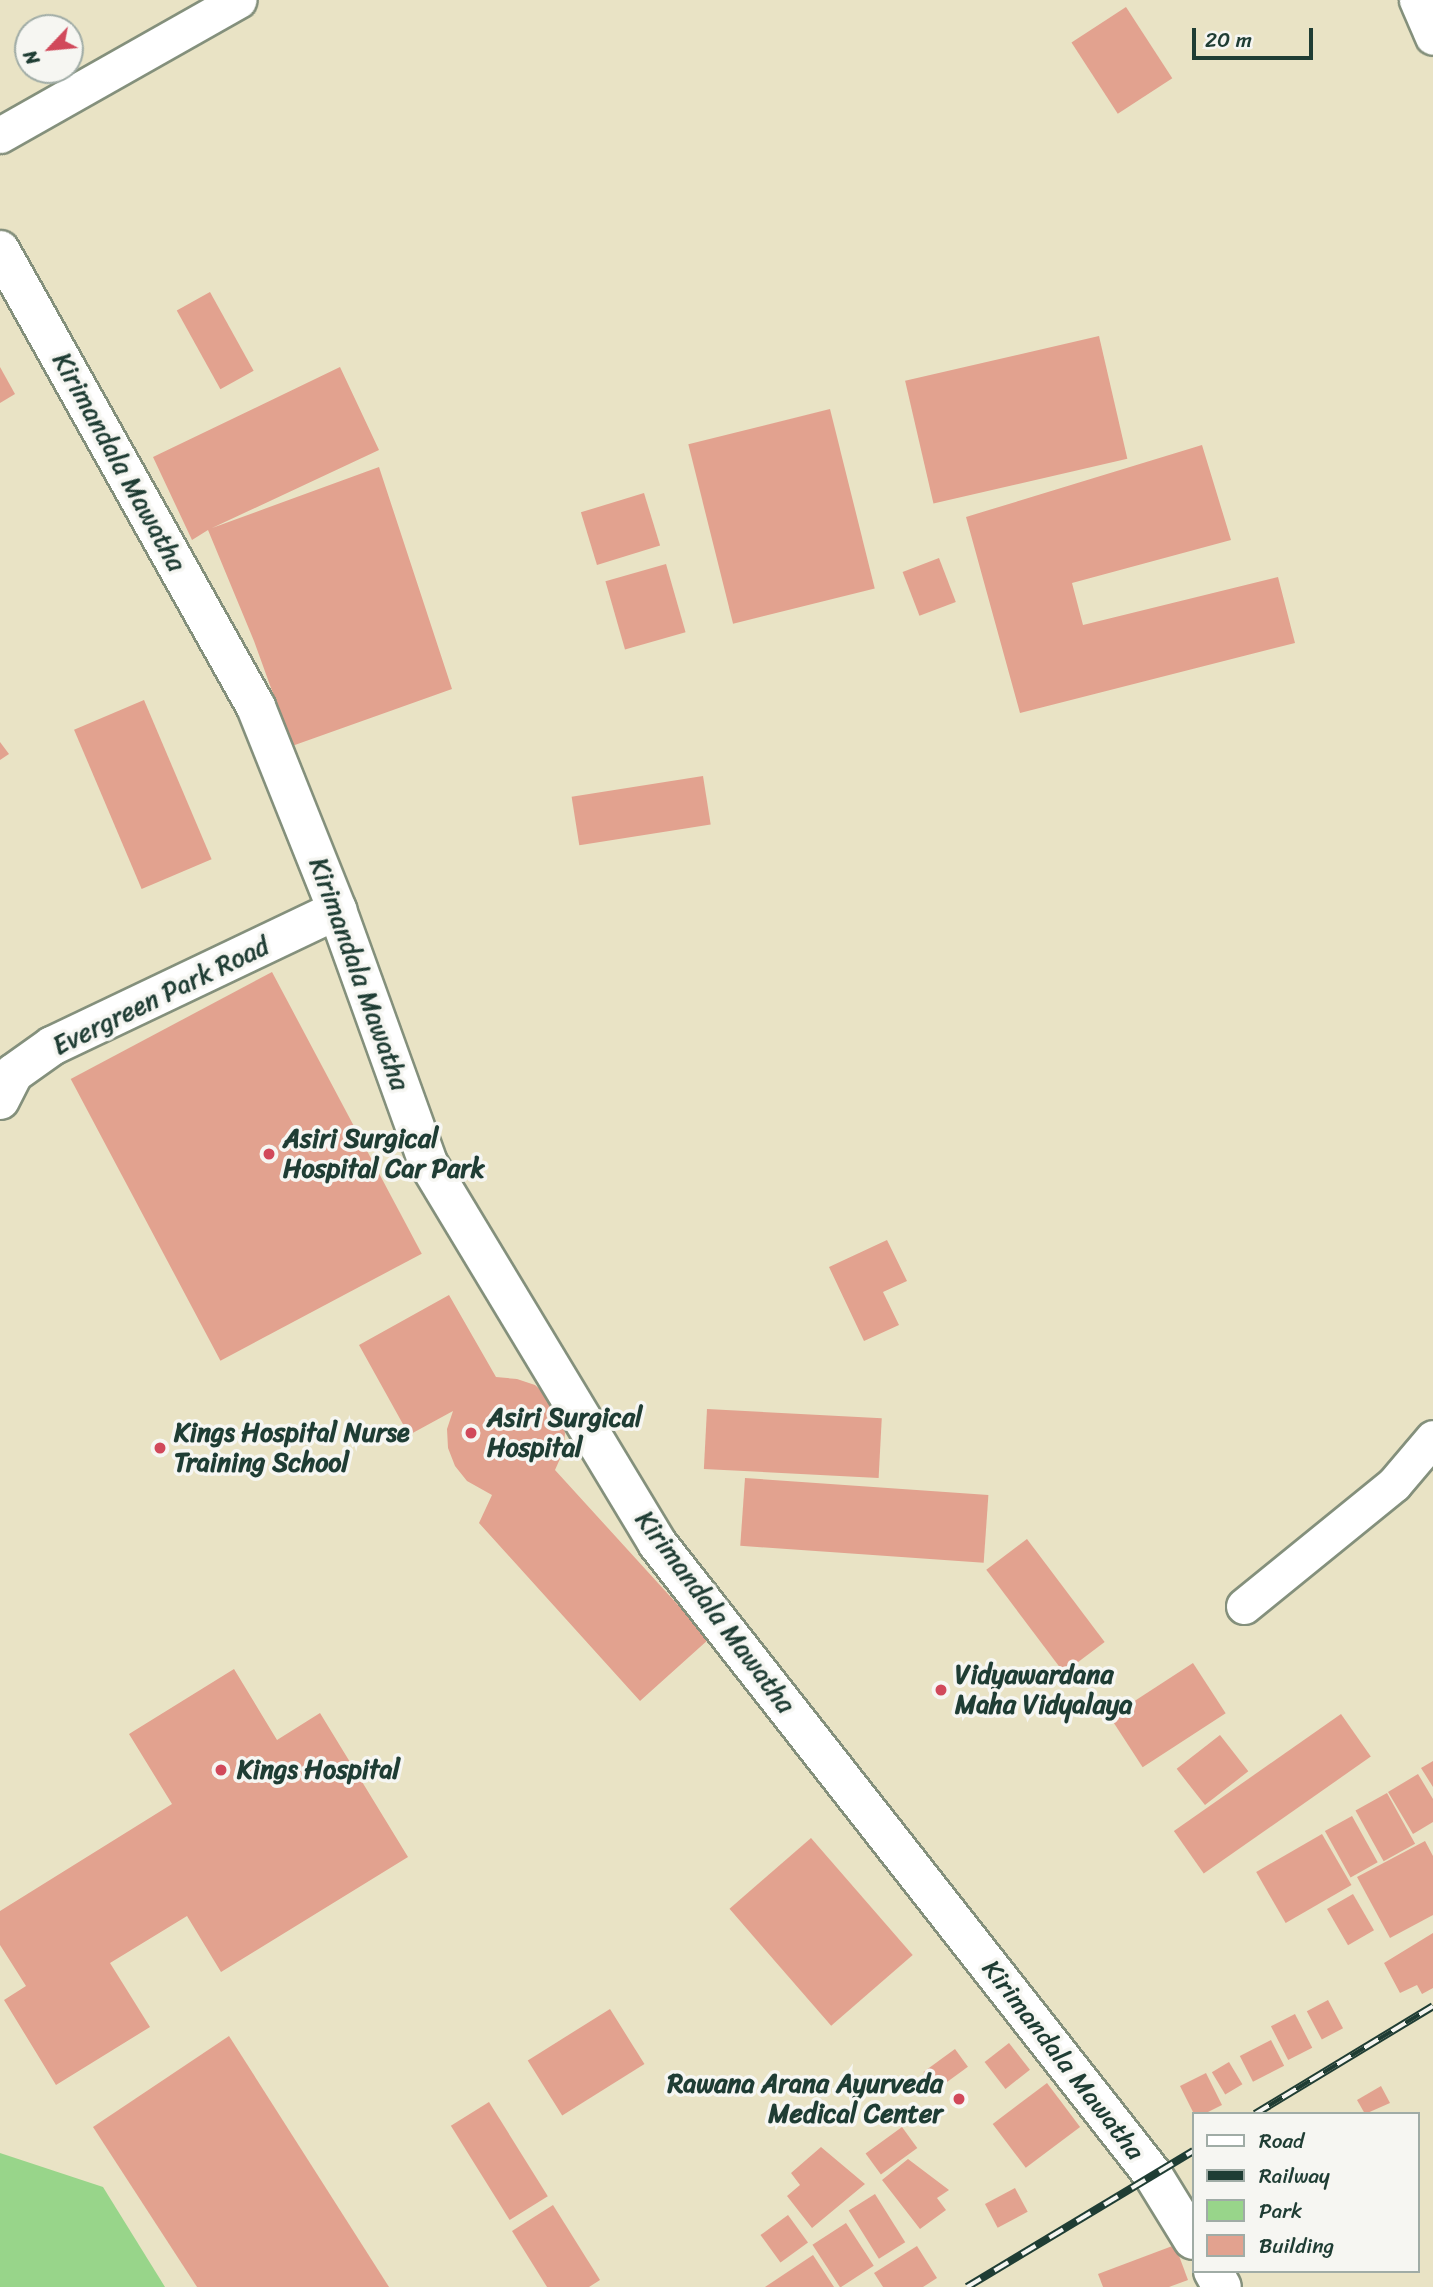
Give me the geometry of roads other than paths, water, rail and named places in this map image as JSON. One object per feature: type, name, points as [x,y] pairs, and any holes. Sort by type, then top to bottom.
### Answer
[{"type":"main road","name":"Kirimandala Mawatha","points":[[0,250],[256,707],[337,910],[428,1163],[657,1543],[1153,2175],[1192,2238]]},
{"type":"main road","name":"Evergreen Park Road","points":[[0,1100],[14,1073],[52,1046],[337,910]]},
{"type":"street","points":[[0,135],[239,0]]},
{"type":"street","points":[[1417,0],[1433,37]]},
{"type":"street","points":[[1244,1606],[1394,1484],[1433,1438]]},
{"type":"railway","points":[[1258,2112],[1433,2006]]},
{"type":"railway","points":[[967,2287],[1192,2152]]},
{"type":"place","name":"Asiri Surgical Hospital Car Park","points":[[269,1154]]},
{"type":"place","name":"Asiri Surgical Hospital","points":[[471,1433]]},
{"type":"place","name":"Kings Hospital Nurse Training School","points":[[160,1448]]},
{"type":"place","name":"Vidyawardana Maha Vidyalaya","points":[[941,1690]]},
{"type":"place","name":"Kings Hospital","points":[[221,1770]]},
{"type":"place","name":"Rawana Arana Ayurveda Medical Center","points":[[959,2099]]}]
